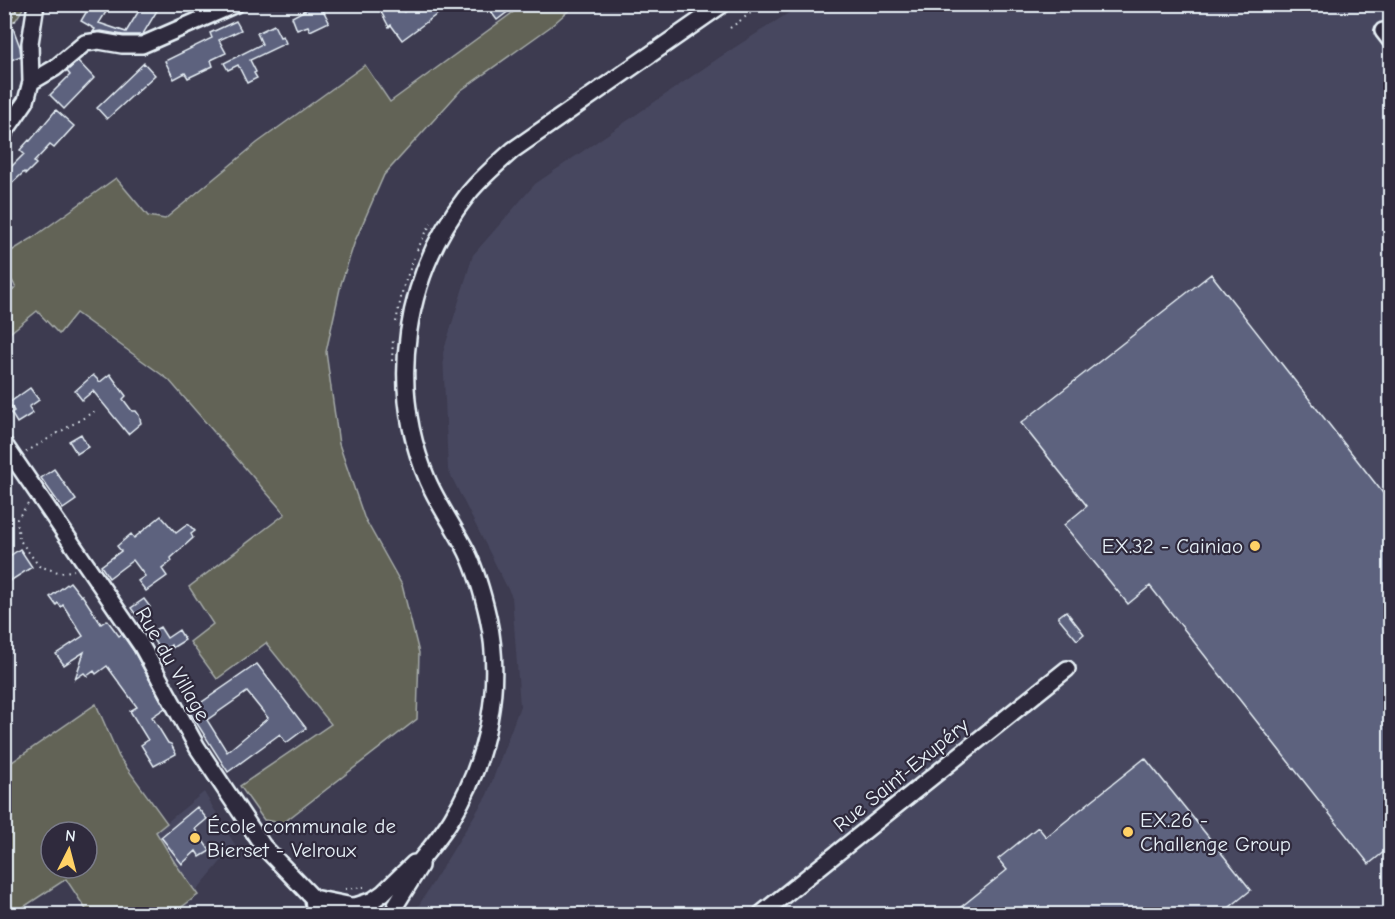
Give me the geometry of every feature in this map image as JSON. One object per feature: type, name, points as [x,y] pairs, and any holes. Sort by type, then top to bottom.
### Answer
[{"type":"street","points":[[4,133],[26,101],[31,82],[30,43],[36,4]]},
{"type":"street","points":[[31,82],[56,68],[85,43],[99,41],[122,45],[142,45],[236,4]]},
{"type":"street","points":[[393,915],[397,903],[420,866],[420,861],[462,801],[478,762],[491,708],[493,671],[489,619],[480,585],[468,554],[428,480],[411,429],[406,392],[406,354],[411,312],[421,277],[452,216],[494,167],[529,139],[723,4]]},
{"type":"street","name":"Rue du Village","points":[[4,444],[141,645],[197,747],[262,846],[313,898]]},
{"type":"street","name":"Rue Saint-Exupéry","points":[[761,915],[1067,669]]},
{"type":"street","points":[[329,915],[337,909],[373,900],[412,865],[420,861]]},
{"type":"street","points":[[315,915],[313,898],[368,908],[378,915]]},
{"type":"path","points":[[7,4],[16,23],[32,30]]},
{"type":"path","points":[[12,16],[20,4]]},
{"type":"path","points":[[730,28],[763,4]]},
{"type":"path","points":[[396,321],[410,268],[435,216]]},
{"type":"path","points":[[392,363],[394,332]]},
{"type":"path","points":[[15,459],[95,411]]},
{"type":"path","points":[[36,492],[17,519],[19,538],[39,566],[61,573],[88,567]]},
{"type":"path","points":[[341,890],[370,886]]},
{"type":"shaded area","points":[[4,5],[25,5],[16,20],[5,25]]},
{"type":"shaded area","points":[[523,5],[575,5],[550,27],[460,91],[384,175],[355,241],[341,284],[326,352],[339,444],[364,517],[402,585],[419,653],[417,719],[283,823],[264,820],[240,786],[331,724],[266,643],[217,679],[190,642],[213,624],[189,587],[285,514],[169,380],[76,313],[59,334],[37,311],[5,337],[5,296],[16,287],[5,270],[5,255],[116,178],[148,216],[165,219],[257,143],[365,65],[390,102]]},
{"type":"shaded area","points":[[801,5],[1390,5],[1390,914],[407,914],[419,905],[487,795],[520,706],[512,597],[448,470],[443,353],[473,255],[535,184],[726,53]]},
{"type":"shaded area","points":[[96,704],[119,757],[167,823],[156,832],[198,895],[172,914],[89,914],[67,880],[99,880],[99,820],[39,820],[39,880],[64,880],[13,914],[5,914],[5,767]]},
{"type":"shaded area","name":"École communale de Bierset - Velroux","points":[[204,792],[235,845],[196,891],[175,863],[156,831]]},
{"type":"building","points":[[91,4],[111,4],[99,23],[126,32],[143,4],[161,4],[143,34],[123,35],[93,32],[95,29],[81,21]]},
{"type":"building","points":[[320,4],[329,22],[310,31],[308,26],[297,30],[292,17]]},
{"type":"building","points":[[377,4],[397,4],[404,12],[415,4],[451,4],[402,40],[391,25],[389,27]]},
{"type":"building","points":[[485,4],[518,4],[497,20]]},
{"type":"building","points":[[236,21],[241,30],[219,40],[226,53],[211,60],[213,66],[188,78],[185,73],[174,79],[165,61],[212,38],[210,33]]},
{"type":"building","points":[[274,25],[286,43],[250,60],[257,78],[247,83],[238,65],[228,70],[224,63],[262,44],[257,33]]},
{"type":"building","points":[[13,28],[21,56],[11,60],[4,44],[4,31]]},
{"type":"building","points":[[78,61],[94,78],[64,109],[50,95],[70,75],[67,71]]},
{"type":"building","points":[[144,63],[155,75],[107,119],[97,108]]},
{"type":"building","points":[[56,110],[74,126],[54,148],[50,145],[26,174],[24,172],[4,191],[4,174],[24,154],[20,150]]},
{"type":"building","name":"EX.32 - Cainiao","points":[[1211,274],[1390,502],[1390,847],[1369,864],[1150,586],[1128,604],[1064,525],[1087,506],[1021,423]]},
{"type":"building","points":[[110,374],[126,396],[123,399],[132,411],[136,411],[139,415],[141,423],[128,434],[93,391],[82,400],[75,391],[93,375],[100,382]]},
{"type":"building","points":[[30,388],[39,400],[29,407],[33,413],[17,423],[11,413],[14,411],[9,403]]},
{"type":"building","points":[[81,434],[88,447],[77,454],[69,441]]},
{"type":"building","points":[[54,469],[76,500],[63,509],[41,478]]},
{"type":"building","points":[[161,516],[176,533],[188,524],[195,531],[191,534],[193,538],[162,569],[167,576],[146,591],[138,581],[145,576],[133,560],[109,578],[101,566],[121,551],[117,546],[131,534],[134,538]]},
{"type":"building","points":[[20,549],[32,567],[4,585],[4,560]]},
{"type":"building","points":[[70,582],[82,595],[101,624],[107,620],[119,636],[122,634],[165,708],[152,717],[176,754],[154,766],[141,745],[148,740],[130,711],[137,707],[107,666],[96,674],[94,671],[87,676],[84,673],[75,679],[84,652],[64,665],[56,654],[83,636],[63,605],[61,607],[58,603],[56,605],[50,597]]},
{"type":"building","points":[[144,599],[150,607],[137,616],[131,608]]},
{"type":"building","points":[[1066,611],[1084,634],[1077,640],[1058,617]]},
{"type":"building","points":[[160,627],[167,638],[179,630],[185,640],[161,652],[149,633]]},
{"type":"building","points":[[257,664],[306,728],[286,743],[280,734],[228,772],[189,711]],"holes":[[[247,692],[268,718],[227,752],[207,720]]]},
{"type":"building","name":"EX.26 - Challenge Group","points":[[1145,758],[1251,890],[1220,915],[951,915],[1007,870],[998,859],[1038,827],[1046,837]]},
{"type":"building","points":[[197,807],[207,819],[195,829],[210,851],[200,857],[196,851],[182,864],[161,837]]},
{"type":"place","name":"EX.32 - Cainiao","points":[[1255,546]]},
{"type":"place","name":"EX.26 - Challenge Group","points":[[1128,832]]},
{"type":"place","name":"École communale de Bierset - Velroux","points":[[195,838]]}]
